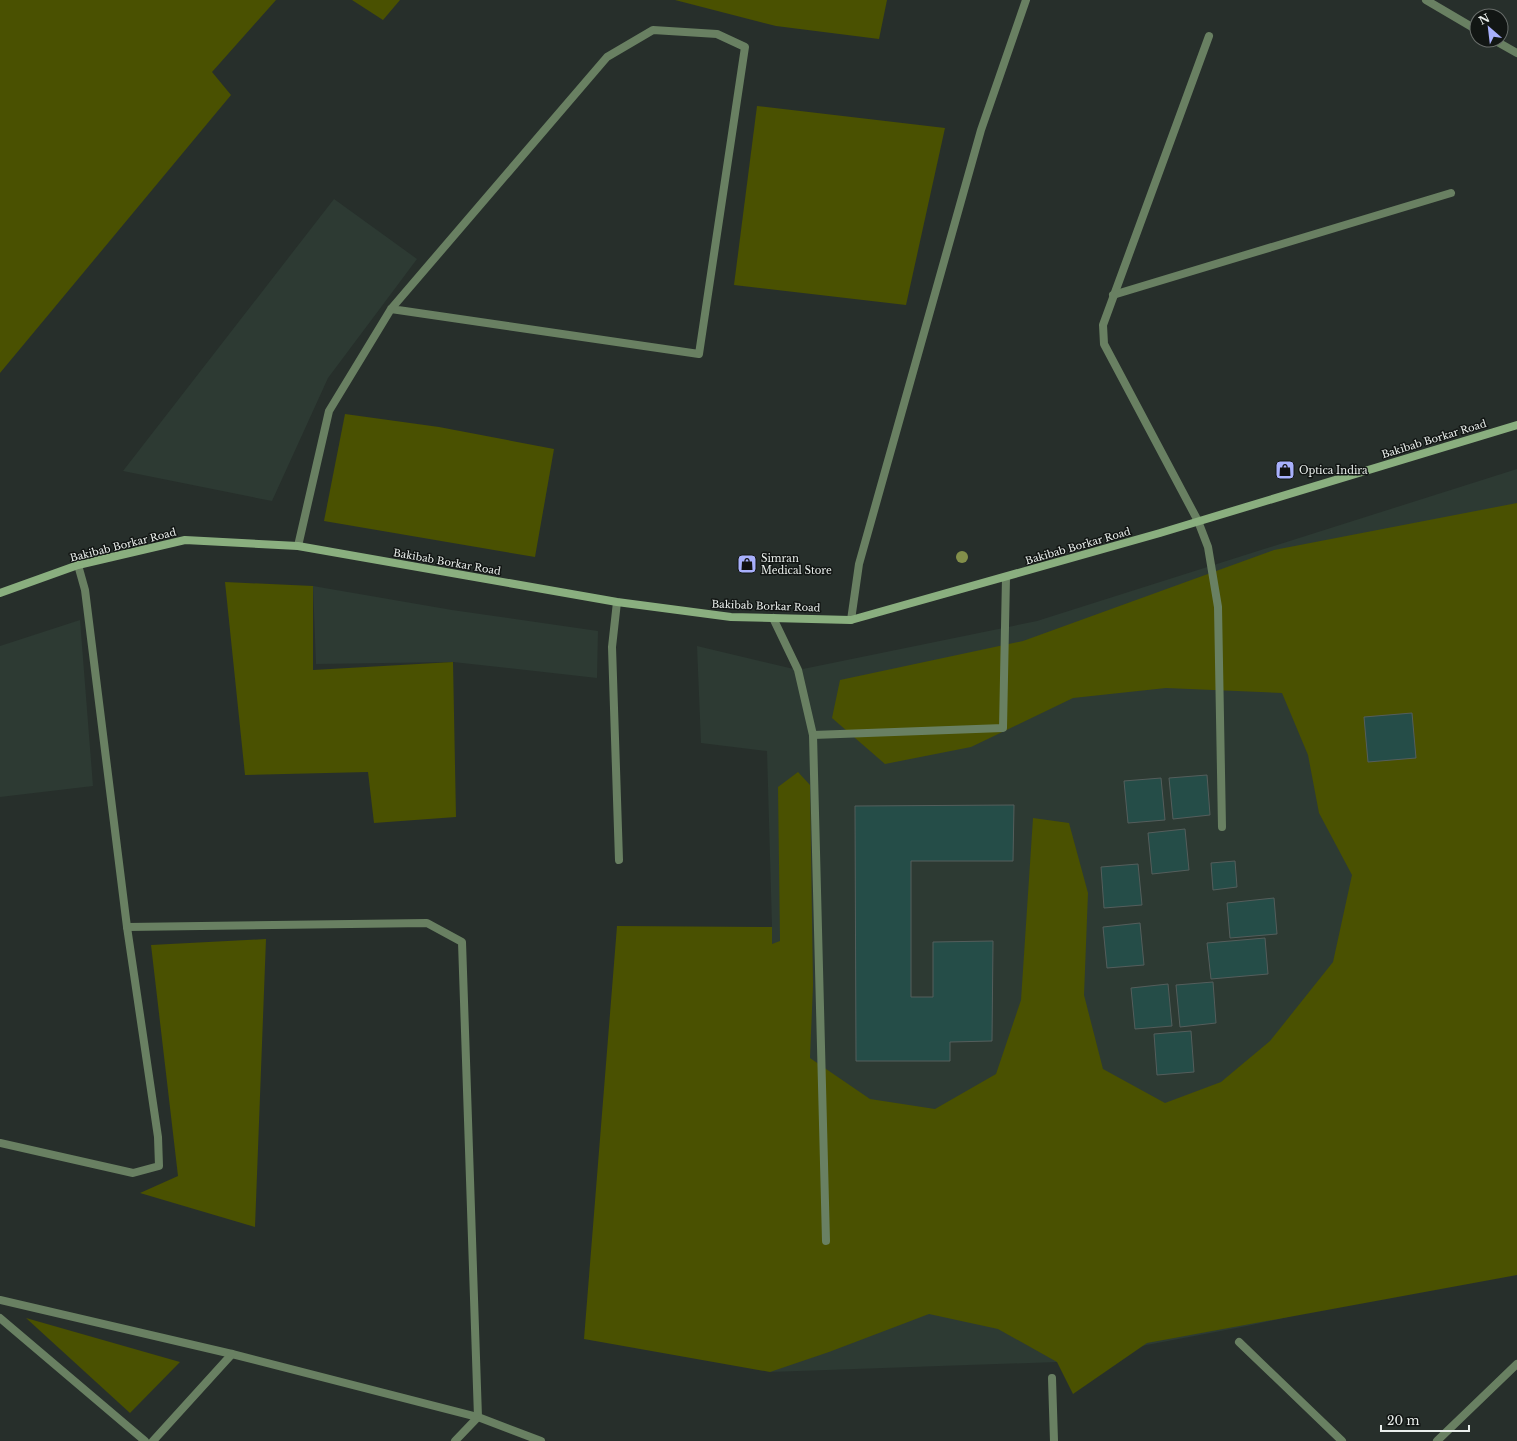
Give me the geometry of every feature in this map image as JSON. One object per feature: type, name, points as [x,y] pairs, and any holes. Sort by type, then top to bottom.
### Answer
[{"type":"street","points":[[851,620],[859,564],[981,130],[1026,0]]},
{"type":"street","points":[[1426,0],[1469,25]]},
{"type":"street","points":[[298,546],[329,411],[391,309],[607,57],[653,30],[718,34],[745,47],[699,354],[391,309]]},
{"type":"street","points":[[1209,36],[1103,325],[1104,344],[1198,521],[1208,547],[1218,607],[1222,827]]},
{"type":"street","points":[[1508,48],[1517,53]]},
{"type":"street","points":[[1113,295],[1451,193]]},
{"type":"street","points":[[1503,429],[1517,425]]},
{"type":"street","name":"Bakibab Borkar Road","points":[[0,593],[78,565],[185,540],[298,546],[616,602],[731,617],[851,620],[1198,521],[1503,429],[1517,432]]},
{"type":"street","points":[[0,1143],[133,1173],[159,1166],[158,1137],[127,927],[85,590],[78,565]]},
{"type":"street","points":[[813,735],[1003,728],[1006,576]]},
{"type":"street","points":[[616,602],[612,647],[620,860]]},
{"type":"street","points":[[773,618],[798,670],[813,735],[826,1241]]},
{"type":"street","points":[[127,927],[427,923],[462,942],[478,1417],[456,1441]]},
{"type":"street","points":[[0,1300],[232,1354],[478,1417],[541,1441]]},
{"type":"street","points":[[0,1318],[145,1441]]},
{"type":"street","points":[[1239,1342],[1342,1441]]},
{"type":"street","points":[[153,1441],[232,1354]]},
{"type":"street","points":[[1438,1441],[1517,1364]]},
{"type":"street","points":[[1052,1378],[1054,1441]]},
{"type":"shaded area","points":[[334,199],[417,259],[328,378],[272,501],[123,471]]},
{"type":"shaded area","points":[[1517,469],[1517,1266],[1247,1326],[1057,1362],[770,1372],[772,927],[767,751],[701,743],[697,646],[798,670],[1037,621]]},
{"type":"shaded area","points":[[313,586],[452,610],[598,631],[597,678],[453,662],[316,664]]},
{"type":"shaded area","points":[[80,620],[93,786],[0,797],[0,646]]},
{"type":"green space","points":[[0,0],[276,0],[212,72],[231,95],[0,373]]},
{"type":"green space","points":[[352,0],[400,0],[383,20]]},
{"type":"green space","points":[[675,0],[887,0],[879,39],[776,26]]},
{"type":"green space","points":[[757,106],[945,128],[906,305],[734,285]]},
{"type":"green space","points":[[345,414],[439,427],[554,449],[535,557],[324,521]]},
{"type":"green space","points":[[1517,503],[1517,1275],[1147,1343],[1073,1394],[1057,1362],[998,1329],[929,1314],[829,1352],[770,1372],[584,1339],[617,926],[772,927],[772,944],[780,941],[778,787],[798,772],[810,785],[813,985],[810,1058],[870,1099],[935,1109],[996,1074],[1021,1000],[1033,818],[1069,823],[1088,893],[1084,995],[1103,1069],[1165,1103],[1221,1082],[1270,1041],[1333,962],[1352,875],[1319,813],[1308,755],[1282,693],[1166,688],[1073,698],[971,747],[885,764],[832,718],[840,680],[1023,641],[1274,550]]},
{"type":"green space","points":[[225,582],[313,586],[313,670],[453,662],[456,817],[374,823],[368,772],[245,775]]},
{"type":"green space","points":[[266,939],[255,1227],[140,1193],[178,1176],[151,945]]},
{"type":"green space","points":[[26,1318],[180,1362],[130,1413]]},
{"type":"building","points":[[1412,713],[1416,758],[1368,762],[1364,717]]},
{"type":"building","points":[[1207,775],[1210,815],[1173,819],[1169,778]]},
{"type":"building","points":[[1161,778],[1165,820],[1128,823],[1124,781]]},
{"type":"building","points":[[1014,805],[1013,861],[911,861],[911,997],[933,997],[933,942],[993,941],[992,1041],[950,1042],[950,1061],[856,1061],[855,806]]},
{"type":"building","points":[[1185,829],[1189,870],[1152,874],[1148,833]]},
{"type":"building","points":[[1235,861],[1237,887],[1213,890],[1211,863]]},
{"type":"building","points":[[1138,864],[1142,905],[1104,908],[1101,867]]},
{"type":"building","points":[[1274,898],[1277,934],[1230,938],[1227,903]]},
{"type":"building","points":[[1140,923],[1144,965],[1107,968],[1103,927]]},
{"type":"building","points":[[1265,938],[1268,974],[1211,979],[1207,943]]},
{"type":"building","points":[[1213,982],[1216,1023],[1180,1027],[1176,985]]},
{"type":"building","points":[[1168,984],[1172,1026],[1135,1029],[1131,988]]},
{"type":"building","points":[[1191,1031],[1194,1072],[1157,1075],[1154,1034]]},
{"type":"place","name":"Optica Indira","points":[[1285,470]]},
{"type":"place","name":"Simran Medical Store","points":[[747,564]]}]
